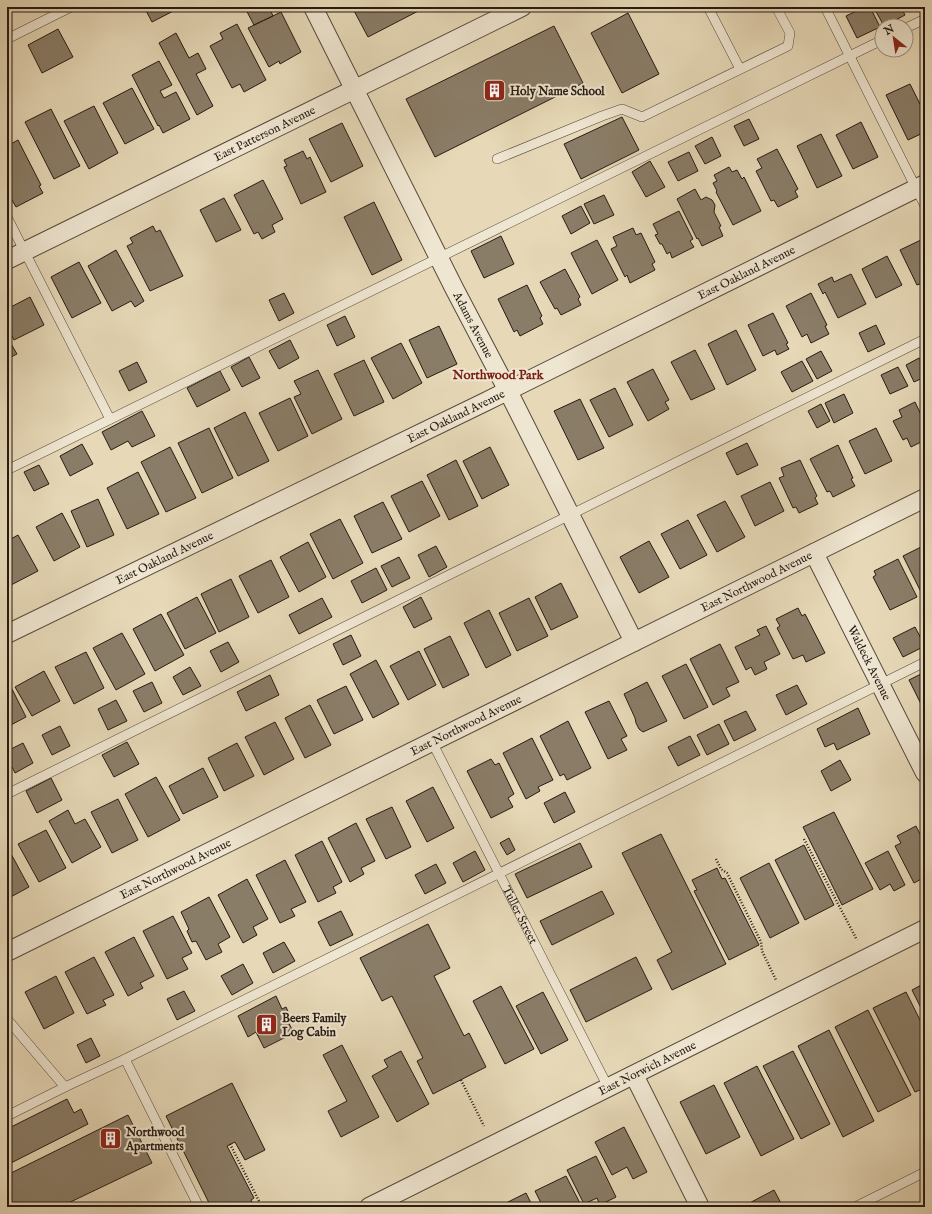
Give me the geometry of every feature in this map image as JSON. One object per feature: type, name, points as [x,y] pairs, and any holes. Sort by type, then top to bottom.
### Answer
[{"type":"street","name":"Adams Avenue","points":[[313,7],[438,258],[508,391],[634,642]]},
{"type":"street","name":"East Patterson Avenue","points":[[7,260],[522,7]]},
{"type":"street","name":"East Oakland Avenue","points":[[7,634],[508,391],[921,186]]},
{"type":"street","name":"East Northwood Avenue","points":[[7,952],[925,498]]},
{"type":"street","name":"Waldeck Avenue","points":[[814,553],[925,773]]},
{"type":"street","name":"East Norwich Avenue","points":[[369,1207],[925,929]]},
{"type":"street","points":[[634,1075],[700,1207]]},
{"type":"lane","points":[[7,39],[71,7]]},
{"type":"lane","points":[[708,7],[740,69]]},
{"type":"lane","points":[[497,159],[602,116],[622,110],[642,116],[788,46],[790,33],[776,7]]},
{"type":"lane","points":[[824,7],[849,56],[921,186],[925,206]]},
{"type":"lane","points":[[914,24],[925,19]]},
{"type":"lane","points":[[7,470],[874,44]]},
{"type":"lane","points":[[7,218],[110,419]]},
{"type":"lane","points":[[7,794],[925,339]]},
{"type":"lane","points":[[7,1116],[925,662]]},
{"type":"lane","name":"Tuller Street","points":[[432,742],[608,1087]]},
{"type":"lane","points":[[7,1019],[65,1087]]},
{"type":"lane","points":[[124,1059],[199,1207]]},
{"type":"lane","points":[[855,1207],[925,1172]]},
{"type":"path","points":[[804,839],[859,944]]},
{"type":"path","points":[[716,859],[721,869],[727,873],[758,935],[761,942],[762,951],[778,984]]},
{"type":"path","points":[[461,1080],[486,1130]]},
{"type":"path","points":[[230,1144],[262,1207]]},
{"type":"building","points":[[14,7],[25,7],[16,11]]},
{"type":"building","points":[[144,7],[181,7],[152,22]]},
{"type":"building","points":[[269,7],[273,16],[254,25],[245,8]]},
{"type":"building","points":[[352,7],[426,7],[368,37]]},
{"type":"building","points":[[865,7],[870,7],[876,18],[874,18],[874,30],[857,38],[846,16]]},
{"type":"building","points":[[901,7],[905,15],[899,18],[880,18],[874,8]]},
{"type":"building","points":[[281,12],[301,52],[280,64],[279,61],[269,67],[248,28]]},
{"type":"building","points":[[628,13],[659,74],[622,93],[591,33]]},
{"type":"building","points":[[237,24],[266,80],[244,92],[240,84],[232,88],[210,46],[223,39],[220,33]]},
{"type":"building","name":"Holy Name School","points":[[554,26],[583,83],[435,157],[406,99]]},
{"type":"building","points":[[58,29],[73,57],[42,73],[28,45]]},
{"type":"building","points":[[176,33],[189,58],[198,53],[206,69],[196,74],[213,106],[197,115],[159,43]]},
{"type":"building","points":[[159,61],[172,85],[160,91],[164,98],[176,92],[190,119],[163,133],[132,75]]},
{"type":"building","points":[[910,84],[925,114],[925,132],[908,140],[886,95]]},
{"type":"building","points":[[132,88],[154,129],[125,144],[103,103]]},
{"type":"building","points":[[94,106],[118,153],[89,169],[64,121]]},
{"type":"building","points":[[51,109],[80,166],[54,179],[25,122]]},
{"type":"building","points":[[622,117],[639,150],[581,179],[564,144]]},
{"type":"building","points":[[749,119],[759,139],[744,146],[734,126]]},
{"type":"building","points":[[861,122],[878,157],[853,169],[836,135]]},
{"type":"building","points":[[342,123],[363,166],[331,182],[309,139]]},
{"type":"building","points":[[821,134],[842,176],[817,188],[797,146]]},
{"type":"building","points":[[712,137],[721,156],[705,164],[695,146]]},
{"type":"building","points":[[18,140],[41,185],[39,186],[43,193],[16,207],[12,200],[10,201],[7,194],[7,146]]},
{"type":"building","points":[[777,149],[798,189],[795,191],[798,197],[778,207],[774,200],[771,201],[756,171],[762,168],[757,159]]},
{"type":"building","points":[[303,151],[307,159],[310,157],[326,192],[301,204],[284,167],[287,166],[284,160]]},
{"type":"building","points":[[689,152],[698,171],[678,181],[668,162]]},
{"type":"building","points":[[650,161],[665,187],[646,197],[632,172]]},
{"type":"building","points":[[729,167],[732,172],[737,170],[742,179],[744,177],[761,211],[733,225],[713,183],[717,181],[714,175]]},
{"type":"building","points":[[263,180],[283,219],[272,225],[275,232],[262,239],[258,232],[254,234],[234,195]]},
{"type":"building","points":[[695,189],[701,200],[706,197],[712,200],[715,205],[714,212],[721,226],[719,227],[723,236],[702,246],[677,199]]},
{"type":"building","points":[[604,195],[614,215],[594,224],[584,204]]},
{"type":"building","points":[[224,198],[241,230],[216,242],[200,210]]},
{"type":"building","points":[[374,202],[402,260],[372,275],[344,217]]},
{"type":"building","points":[[581,206],[590,223],[571,234],[562,216]]},
{"type":"building","points":[[679,211],[693,239],[690,241],[694,247],[672,258],[670,252],[667,254],[662,244],[660,244],[655,235],[658,234],[653,224]]},
{"type":"building","points":[[153,226],[156,232],[160,230],[183,276],[150,291],[127,246],[133,243],[130,238]]},
{"type":"building","points":[[633,228],[636,235],[641,233],[655,262],[652,264],[655,270],[630,283],[627,275],[625,277],[611,249],[617,246],[613,237]]},
{"type":"building","points":[[501,236],[514,264],[484,278],[471,251]]},
{"type":"building","points":[[925,238],[925,282],[917,285],[900,250]]},
{"type":"building","points":[[597,240],[618,280],[592,294],[571,253]]},
{"type":"building","points":[[116,250],[144,301],[135,307],[131,301],[112,311],[88,266]]},
{"type":"building","points":[[887,256],[902,285],[876,298],[862,269]]},
{"type":"building","points":[[79,262],[101,303],[72,318],[51,277]]},
{"type":"building","points":[[565,269],[580,297],[578,299],[581,305],[561,315],[557,308],[555,309],[540,282]]},
{"type":"building","points":[[851,274],[866,304],[838,318],[825,292],[823,294],[818,284],[832,277],[834,282]]},
{"type":"building","points":[[527,285],[542,316],[540,318],[543,324],[520,336],[517,330],[514,332],[498,299]]},
{"type":"building","points":[[284,293],[294,313],[279,321],[269,300]]},
{"type":"building","points":[[811,293],[827,325],[825,326],[829,334],[811,343],[807,334],[802,337],[786,306]]},
{"type":"building","points":[[30,297],[44,325],[14,340],[7,326],[7,309]]},
{"type":"building","points":[[773,313],[788,343],[786,344],[789,349],[777,355],[775,350],[763,356],[748,325]]},
{"type":"building","points":[[345,316],[355,337],[337,346],[327,325]]},
{"type":"building","points":[[876,325],[885,344],[868,352],[859,333]]},
{"type":"building","points":[[439,326],[457,364],[427,378],[409,340]]},
{"type":"building","points":[[736,330],[756,370],[727,385],[708,344]]},
{"type":"building","points":[[7,337],[17,354],[7,359]]},
{"type":"building","points":[[290,340],[299,358],[279,369],[269,351]]},
{"type":"building","points":[[401,343],[422,383],[393,399],[371,358]]},
{"type":"building","points":[[695,350],[715,389],[691,400],[671,362]]},
{"type":"building","points":[[821,351],[832,371],[817,379],[806,359]]},
{"type":"building","points":[[249,357],[260,378],[242,387],[231,367]]},
{"type":"building","points":[[919,358],[925,369],[925,377],[914,382],[906,365]]},
{"type":"building","points":[[364,360],[384,402],[354,416],[334,374]]},
{"type":"building","points":[[802,361],[813,381],[792,392],[781,372]]},
{"type":"building","points":[[137,362],[147,382],[129,391],[119,371]]},
{"type":"building","points":[[898,367],[908,386],[890,394],[881,375]]},
{"type":"building","points":[[653,369],[669,400],[665,402],[669,409],[648,421],[627,382]]},
{"type":"building","points":[[318,370],[342,419],[312,434],[294,397],[301,394],[294,381]]},
{"type":"building","points":[[220,371],[230,390],[197,407],[187,388]]},
{"type":"building","points":[[615,388],[633,425],[609,437],[590,400]]},
{"type":"building","points":[[844,394],[853,413],[834,423],[825,403]]},
{"type":"building","points":[[290,398],[308,436],[278,451],[259,413]]},
{"type":"building","points":[[580,399],[604,448],[578,460],[554,411]]},
{"type":"building","points":[[915,402],[925,423],[925,440],[911,447],[907,438],[903,440],[893,421],[902,417],[899,410]]},
{"type":"building","points":[[821,404],[830,421],[817,428],[808,411]]},
{"type":"building","points":[[142,411],[155,436],[132,447],[128,441],[111,450],[102,432]]},
{"type":"building","points":[[245,412],[269,461],[238,476],[214,428]]},
{"type":"building","points":[[209,428],[233,478],[202,493],[178,443]]},
{"type":"building","points":[[876,428],[892,461],[865,474],[849,441]]},
{"type":"building","points":[[747,443],[758,465],[737,475],[726,453]]},
{"type":"building","points":[[82,444],[93,464],[70,476],[60,456]]},
{"type":"building","points":[[838,445],[853,478],[851,479],[855,486],[833,497],[830,491],[827,492],[810,459]]},
{"type":"building","points":[[170,447],[196,498],[166,512],[141,462]]},
{"type":"building","points":[[490,447],[509,485],[482,499],[463,461]]},
{"type":"building","points":[[456,460],[478,506],[449,520],[427,475]]},
{"type":"building","points":[[800,460],[817,496],[815,498],[818,504],[799,513],[796,507],[793,508],[779,478],[784,476],[781,468]]},
{"type":"building","points":[[39,465],[49,484],[34,491],[24,472]]},
{"type":"building","points":[[138,472],[159,514],[127,529],[107,488]]},
{"type":"building","points":[[422,481],[440,516],[409,532],[391,496]]},
{"type":"building","points":[[770,482],[784,511],[755,526],[741,496]]},
{"type":"building","points":[[98,499],[114,535],[87,547],[71,511]]},
{"type":"building","points":[[725,501],[745,537],[717,552],[697,515]]},
{"type":"building","points":[[383,502],[402,539],[372,553],[354,516]]},
{"type":"building","points":[[62,513],[80,547],[54,561],[36,527]]},
{"type":"building","points":[[340,519],[363,563],[333,579],[310,534]]},
{"type":"building","points":[[688,520],[707,555],[680,569],[661,534]]},
{"type":"building","points":[[18,535],[38,571],[11,585],[7,578],[7,541]]},
{"type":"building","points":[[649,541],[669,577],[639,593],[620,557]]},
{"type":"building","points":[[308,542],[326,577],[299,592],[280,557]]},
{"type":"building","points":[[925,545],[925,593],[922,594],[903,556]]},
{"type":"building","points":[[436,546],[447,567],[429,577],[418,555]]},
{"type":"building","points":[[399,557],[410,578],[392,587],[381,566]]},
{"type":"building","points":[[898,559],[917,597],[890,610],[873,577],[876,575],[874,571]]},
{"type":"building","points":[[271,560],[289,597],[258,613],[239,576]]},
{"type":"building","points":[[376,568],[387,590],[362,603],[351,581]]},
{"type":"building","points":[[231,579],[249,617],[219,632],[201,594]]},
{"type":"building","points":[[561,583],[578,617],[551,630],[535,597]]},
{"type":"building","points":[[197,597],[216,633],[185,649],[167,613]]},
{"type":"building","points":[[421,597],[432,619],[414,628],[403,607]]},
{"type":"building","points":[[322,598],[332,617],[299,634],[289,615]]},
{"type":"building","points":[[529,598],[548,636],[517,651],[499,613]]},
{"type":"building","points":[[798,608],[802,616],[805,614],[825,653],[806,662],[803,655],[793,659],[777,628],[780,626],[776,619]]},
{"type":"building","points":[[489,610],[511,655],[486,668],[464,623]]},
{"type":"building","points":[[161,614],[184,655],[155,671],[133,629]]},
{"type":"building","points":[[766,626],[780,654],[764,662],[767,669],[755,675],[751,667],[746,670],[735,647],[760,635],[757,630]]},
{"type":"building","points":[[915,627],[925,646],[903,657],[893,638]]},
{"type":"building","points":[[122,633],[145,674],[116,690],[93,648]]},
{"type":"building","points":[[351,635],[361,656],[343,665],[333,644]]},
{"type":"building","points":[[450,636],[469,675],[443,688],[424,649]]},
{"type":"building","points":[[228,642],[239,662],[221,672],[210,651]]},
{"type":"building","points":[[720,644],[739,682],[726,688],[730,696],[713,705],[690,659]]},
{"type":"building","points":[[419,651],[436,685],[408,700],[390,666]]},
{"type":"building","points":[[86,652],[104,688],[74,704],[55,667]]},
{"type":"building","points":[[376,660],[399,704],[373,718],[350,674]]},
{"type":"building","points":[[686,664],[708,707],[684,719],[662,676]]},
{"type":"building","points":[[190,667],[201,686],[183,695],[173,677]]},
{"type":"building","points":[[44,671],[60,701],[32,716],[15,687]]},
{"type":"building","points":[[925,672],[925,712],[909,680]]},
{"type":"building","points":[[270,675],[279,695],[246,711],[237,692]]},
{"type":"building","points":[[152,682],[162,703],[144,712],[133,691]]},
{"type":"building","points":[[647,682],[667,721],[643,732],[639,729],[636,723],[624,694]]},
{"type":"building","points":[[797,685],[807,704],[786,715],[776,695]]},
{"type":"building","points":[[346,686],[363,720],[334,734],[317,700]]},
{"type":"building","points":[[12,689],[26,717],[7,727],[7,691]]},
{"type":"building","points":[[116,700],[127,721],[108,730],[98,709]]},
{"type":"building","points":[[609,701],[627,736],[621,739],[627,750],[608,759],[585,712]]},
{"type":"building","points":[[310,705],[331,745],[305,758],[285,718]]},
{"type":"building","points":[[858,708],[870,734],[837,750],[834,743],[825,747],[817,729]]},
{"type":"building","points":[[746,711],[756,730],[734,741],[724,721]]},
{"type":"building","points":[[568,721],[591,768],[567,780],[564,774],[560,776],[540,736]]},
{"type":"building","points":[[275,722],[294,759],[264,775],[245,737]]},
{"type":"building","points":[[719,724],[729,744],[707,755],[697,735]]},
{"type":"building","points":[[60,726],[70,746],[52,755],[42,735]]},
{"type":"building","points":[[690,736],[700,755],[678,766],[668,747]]},
{"type":"building","points":[[532,738],[553,780],[538,787],[540,791],[526,799],[503,753]]},
{"type":"building","points":[[127,742],[139,764],[114,777],[102,755]]},
{"type":"building","points":[[23,743],[33,763],[15,773],[7,757],[7,751]]},
{"type":"building","points":[[237,743],[254,776],[224,791],[208,758]]},
{"type":"building","points":[[491,759],[495,765],[499,763],[514,794],[508,798],[513,807],[491,818],[467,771]]},
{"type":"building","points":[[840,760],[851,780],[831,791],[821,771]]},
{"type":"building","points":[[203,768],[218,797],[183,814],[169,786]]},
{"type":"building","points":[[156,777],[180,820],[148,837],[125,794]]},
{"type":"building","points":[[51,778],[62,800],[37,813],[26,791]]},
{"type":"building","points":[[433,787],[454,828],[427,842],[406,801]]},
{"type":"building","points":[[565,792],[575,812],[554,823],[544,803]]},
{"type":"building","points":[[118,799],[138,840],[112,853],[91,812]]},
{"type":"building","points":[[392,807],[411,847],[386,859],[366,819]]},
{"type":"building","points":[[68,810],[75,824],[85,819],[101,847],[72,863],[49,821]]},
{"type":"building","points":[[834,812],[873,889],[842,905],[803,827]]},
{"type":"building","points":[[356,823],[375,861],[361,868],[364,874],[350,882],[328,838]]},
{"type":"building","points":[[916,826],[925,844],[925,877],[914,883],[895,846],[901,843],[897,836]]},
{"type":"building","points":[[46,830],[66,868],[39,882],[18,844]]},
{"type":"building","points":[[661,834],[726,964],[672,990],[657,960],[672,952],[622,853]]},
{"type":"building","points":[[509,838],[515,850],[507,855],[500,843]]},
{"type":"building","points":[[322,841],[342,882],[333,887],[336,893],[318,902],[295,855]]},
{"type":"building","points":[[580,843],[592,867],[527,898],[515,874]]},
{"type":"building","points":[[804,845],[834,905],[805,920],[775,860]]},
{"type":"building","points":[[9,850],[29,887],[7,899],[7,851]]},
{"type":"building","points":[[475,851],[485,870],[463,882],[453,863]]},
{"type":"building","points":[[888,851],[905,885],[894,891],[890,884],[880,890],[865,863]]},
{"type":"building","points":[[285,860],[306,902],[291,909],[295,916],[280,923],[256,875]]},
{"type":"building","points":[[769,863],[799,923],[770,938],[740,878]]},
{"type":"building","points":[[436,864],[446,883],[425,894],[415,875]]},
{"type":"building","points":[[717,868],[722,879],[725,878],[759,945],[729,960],[694,891],[697,890],[692,880]]},
{"type":"building","points":[[247,879],[268,919],[253,927],[257,935],[243,943],[218,895]]},
{"type":"building","points":[[602,891],[614,914],[552,945],[540,921]]},
{"type":"building","points":[[209,897],[230,937],[218,944],[222,952],[206,960],[196,941],[192,942],[187,931],[189,929],[181,912]]},
{"type":"building","points":[[341,911],[353,935],[330,946],[318,922]]},
{"type":"building","points":[[173,916],[192,953],[182,958],[188,969],[167,979],[143,931]]},
{"type":"building","points":[[428,924],[450,968],[434,976],[464,1036],[469,1033],[486,1067],[433,1094],[417,1061],[423,1058],[392,996],[382,1001],[360,958]]},
{"type":"building","points":[[134,937],[154,976],[140,983],[143,988],[128,996],[105,952]]},
{"type":"building","points":[[284,942],[295,961],[273,973],[263,953]]},
{"type":"building","points":[[94,957],[114,995],[103,1000],[106,1005],[87,1014],[65,972]]},
{"type":"building","points":[[636,957],[652,989],[586,1022],[570,990]]},
{"type":"building","points":[[243,964],[253,983],[232,995],[221,976]]},
{"type":"building","points":[[56,976],[74,1013],[44,1029],[25,992]]},
{"type":"building","points":[[925,983],[925,1016],[912,990]]},
{"type":"building","points":[[501,986],[534,1049],[505,1064],[473,1001]]},
{"type":"building","points":[[184,991],[195,1011],[177,1020],[167,999]]},
{"type":"building","points":[[543,992],[568,1040],[541,1054],[516,1006]]},
{"type":"building","points":[[906,992],[925,1030],[925,1088],[915,1092],[873,1008]]},
{"type":"building","name":"Beers Family Log Cabin","points":[[276,996],[282,1009],[286,1007],[290,1016],[286,1018],[294,1033],[264,1048],[256,1032],[248,1037],[238,1016]]},
{"type":"building","points":[[868,1010],[911,1095],[878,1112],[835,1027]]},
{"type":"building","points":[[829,1030],[874,1121],[843,1137],[798,1046]]},
{"type":"building","points":[[91,1038],[100,1056],[86,1063],[77,1045]]},
{"type":"building","points":[[342,1045],[379,1117],[341,1137],[328,1111],[347,1101],[323,1055]]},
{"type":"building","points":[[401,1051],[429,1104],[397,1122],[372,1076],[388,1067],[384,1060]]},
{"type":"building","points":[[793,1051],[830,1124],[801,1139],[763,1066]]},
{"type":"building","points":[[757,1066],[794,1139],[761,1156],[724,1083]]},
{"type":"building","points":[[232,1083],[265,1150],[245,1160],[235,1142],[227,1146],[254,1198],[251,1200],[254,1207],[211,1207],[166,1116]]},
{"type":"building","points":[[714,1085],[740,1137],[706,1154],[680,1102]]},
{"type":"building","points":[[67,1099],[74,1113],[81,1109],[88,1124],[7,1165],[7,1129]]},
{"type":"building","name":"Northwood Apartments","points":[[128,1115],[152,1163],[60,1207],[7,1207],[7,1175]]},
{"type":"building","points":[[624,1127],[647,1172],[633,1179],[627,1167],[612,1175],[595,1142]]},
{"type":"building","points":[[596,1156],[616,1197],[600,1205],[597,1198],[584,1204],[567,1170]]},
{"type":"building","points":[[566,1176],[582,1207],[543,1207],[535,1191]]},
{"type":"building","points":[[774,1190],[783,1207],[742,1207]]},
{"type":"building","points":[[526,1193],[533,1207],[498,1207]]},
{"type":"place","name":"Holy Name School","points":[[494,91]]},
{"type":"place","name":"Beers Family Log Cabin","points":[[266,1025]]},
{"type":"place","name":"Northwood Apartments","points":[[110,1139]]},
{"type":"district","name":"Northwood Park","points":[[498,375]]}]
